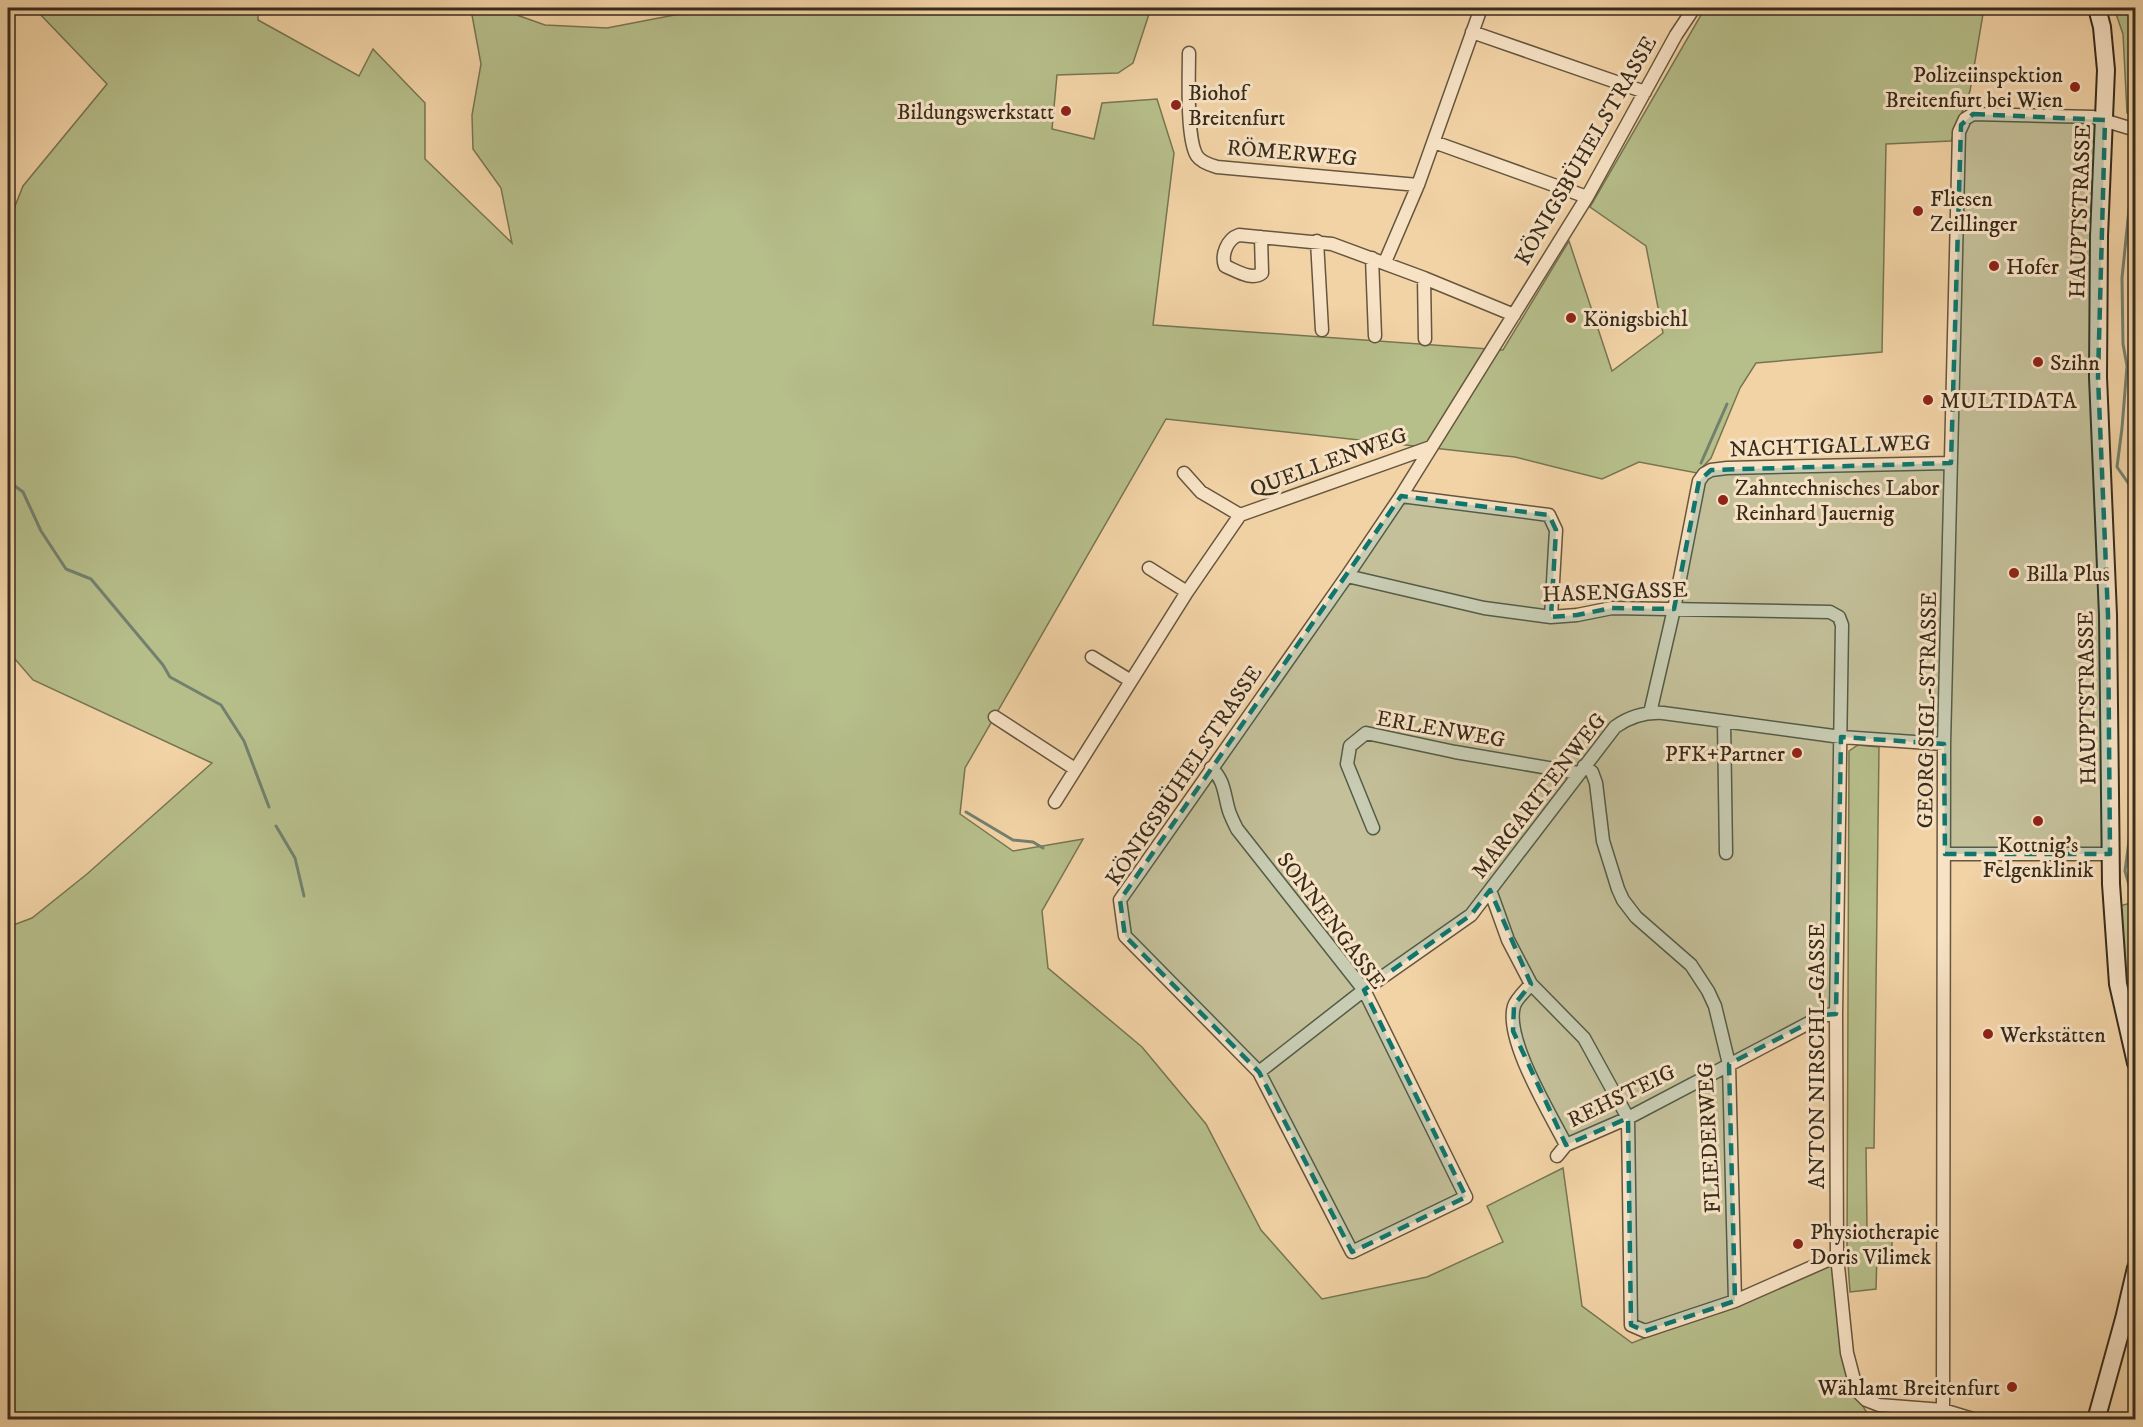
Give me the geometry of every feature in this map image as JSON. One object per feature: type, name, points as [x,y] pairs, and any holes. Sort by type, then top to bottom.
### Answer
[{"type":"main road","name":"HAUPTSTRASSE","points":[[2097,8],[2102,27],[2106,70],[2099,236],[2098,377],[2108,615],[2110,854],[2118,984],[2136,1063]]},
{"type":"main road","points":[[2096,1419],[2122,1329],[2136,1268]]},
{"type":"street","points":[[1385,262],[1418,185],[1481,8]]},
{"type":"street","name":"KÖNIGSBÜHELSTRASSE","points":[[1352,1252],[1259,1072],[1125,936],[1120,900],[1401,496],[1587,197],[1676,34],[1694,8]]},
{"type":"street","points":[[1472,32],[1645,92]]},
{"type":"street","name":"RÖMERWEG","points":[[1189,53],[1190,125],[1198,159],[1217,167],[1418,185]]},
{"type":"street","name":"GEORG SIGL-STRASSE","points":[[1943,1410],[1944,744],[1959,132],[1965,119],[1974,114],[2093,117],[2130,128]]},
{"type":"street","points":[[1434,142],[1587,197]]},
{"type":"street","points":[[1261,237],[1332,244],[1385,262],[1514,315]]},
{"type":"street","points":[[1317,241],[1322,330]]},
{"type":"street","points":[[1372,258],[1375,336]]},
{"type":"street","points":[[1424,278],[1425,339]]},
{"type":"street","name":"QUELLENWEG","points":[[1055,802],[1187,592],[1240,515],[1431,447]]},
{"type":"street","name":"NACHTIGALLWEG","points":[[1650,713],[1674,609],[1699,481],[1704,474],[1711,470],[1951,463]]},
{"type":"street","name":"QUELLENWEG","points":[[1184,473],[1201,492],[1240,515]]},
{"type":"street","points":[[1401,496],[1548,515],[1556,530],[1551,617]]},
{"type":"street","points":[[1149,568],[1187,592]]},
{"type":"street","name":"HASENGASSE","points":[[1347,576],[1484,608],[1551,617],[1577,615],[1612,608],[1830,612],[1839,616],[1842,625],[1840,736]]},
{"type":"street","points":[[1092,657],[1131,681]]},
{"type":"street","name":"MARGARITENWEG","points":[[1259,1072],[1364,990],[1471,915],[1581,770],[1615,727],[1625,720],[1650,713],[1840,736],[1944,744]]},
{"type":"street","points":[[995,717],[1075,769]]},
{"type":"street","points":[[1724,722],[1726,853]]},
{"type":"street","name":"ERLENWEG","points":[[1373,828],[1347,764],[1350,746],[1366,733],[1455,752],[1581,770]]},
{"type":"street","name":"ANTON NIRSCHL-GASSE","points":[[1840,736],[1836,1014],[1837,1256],[1847,1353],[1857,1391],[1866,1400],[1879,1405],[1943,1410]]},
{"type":"street","name":"SONNENGASSE","points":[[1211,768],[1218,774],[1237,829],[1364,990],[1466,1197],[1352,1252]]},
{"type":"street","name":"FLIEDERWEG","points":[[1581,770],[1592,772],[1596,783],[1603,841],[1618,889],[1629,909],[1685,959],[1696,972],[1715,1006],[1729,1064],[1734,1301]]},
{"type":"street","points":[[1945,854],[2110,854]]},
{"type":"street","points":[[1490,890],[1508,940],[1531,984],[1584,1038],[1628,1118],[1631,1325],[1645,1331],[1734,1301],[1837,1256]]},
{"type":"street","points":[[1531,984],[1514,1005],[1513,1031],[1526,1066],[1566,1145]]},
{"type":"street","name":"REHSTEIG","points":[[1557,1156],[1566,1145],[1628,1118],[1824,1015],[1836,1014]]},
{"type":"street","points":[[1943,1410],[1976,1419]]},
{"type":"highlighted area","points":[[1973,114],[2105,120],[2098,377],[2108,615],[2110,854],[1945,854],[1944,744],[1841,737],[1836,1014],[1824,1015],[1729,1064],[1735,1301],[1645,1331],[1631,1325],[1628,1118],[1566,1145],[1513,1031],[1514,1005],[1531,984],[1490,890],[1471,915],[1364,990],[1466,1197],[1352,1252],[1259,1072],[1125,936],[1120,900],[1401,496],[1549,515],[1556,530],[1551,617],[1577,615],[1612,608],[1674,609],[1699,481],[1711,470],[1951,463],[1961,125]]},
{"type":"green space","points":[[48,8],[258,8],[258,20],[359,76],[373,49],[425,103],[425,159],[512,243],[501,188],[473,149],[472,115],[481,64],[472,15],[464,8],[497,8],[545,25],[607,28],[702,8],[1151,8],[1133,63],[1118,73],[1057,75],[1052,129],[1094,139],[1102,103],[1157,99],[1174,153],[1153,325],[1503,350],[1569,241],[1612,371],[1663,333],[1646,246],[1590,207],[1705,8],[1984,8],[1970,91],[1951,141],[1886,144],[1882,352],[1756,363],[1740,388],[1711,458],[1697,473],[1639,462],[1602,479],[1515,457],[1166,419],[965,768],[960,814],[1013,851],[1083,839],[1042,911],[1048,968],[1142,1047],[1206,1124],[1261,1230],[1322,1299],[1427,1277],[1503,1242],[1487,1206],[1563,1168],[1582,1306],[1632,1343],[1833,1264],[1850,1386],[1871,1419],[8,1419],[8,927],[32,918],[87,874],[212,763],[33,680],[8,651],[8,224],[23,186],[107,84],[38,12]]},
{"type":"green space","points":[[2114,8],[2135,8],[2135,115],[2127,113],[2123,34]]},
{"type":"green space","points":[[1858,745],[1879,747],[1874,1148],[1866,1148],[1867,1229],[1892,1230],[1892,1253],[1877,1254],[1876,1289],[1850,1292],[1847,1249],[1849,751]]},
{"type":"green space","points":[[2135,902],[2135,1033],[2124,984],[2119,906]]},
{"type":"waterway","points":[[2136,141],[2122,278],[2123,344],[2127,366],[2117,467],[2131,487],[2136,499]]},
{"type":"waterway","points":[[1701,463],[1727,404]]},
{"type":"waterway","points":[[8,481],[23,492],[41,531],[66,569],[91,579],[163,665],[170,677],[221,705],[244,741],[269,807]]},
{"type":"waterway","points":[[2136,548],[2132,558],[2136,584]]},
{"type":"waterway","points":[[966,812],[1013,840],[1033,842],[1043,848]]},
{"type":"waterway","points":[[2136,822],[2131,826],[2125,871],[2136,909]]},
{"type":"waterway","points":[[276,826],[295,858],[304,896]]},
{"type":"waterway","points":[[2136,960],[2132,971],[2136,1009]]},
{"type":"place","name":"Polizeiinspektion Breitenfurt bei Wien","points":[[2075,87]]},
{"type":"place","name":"Biohof Breitenfurt","points":[[1176,105]]},
{"type":"place","name":"Bildungswerkstatt","points":[[1066,111]]},
{"type":"place","name":"Fliesen Zeillinger","points":[[1918,211]]},
{"type":"place","name":"Hofer","points":[[1994,266]]},
{"type":"place","name":"Königsbichl","points":[[1571,318]]},
{"type":"place","name":"Szihn","points":[[2038,362]]},
{"type":"place","name":"MULTIDATA","points":[[1928,400]]},
{"type":"place","name":"Zahntechnisches Labor Reinhard Jauernig","points":[[1723,500]]},
{"type":"place","name":"Billa Plus","points":[[2014,573]]},
{"type":"place","name":"PFK+Partner","points":[[1797,753]]},
{"type":"place","name":"Kottnig's Felgenklinik","points":[[2038,821]]},
{"type":"place","name":"Werkstätten","points":[[1988,1034]]},
{"type":"place","name":"Physiotherapie Doris Vilimek","points":[[1798,1244]]},
{"type":"place","name":"Wählamt Breitenfurt","points":[[2012,1387]]}]
